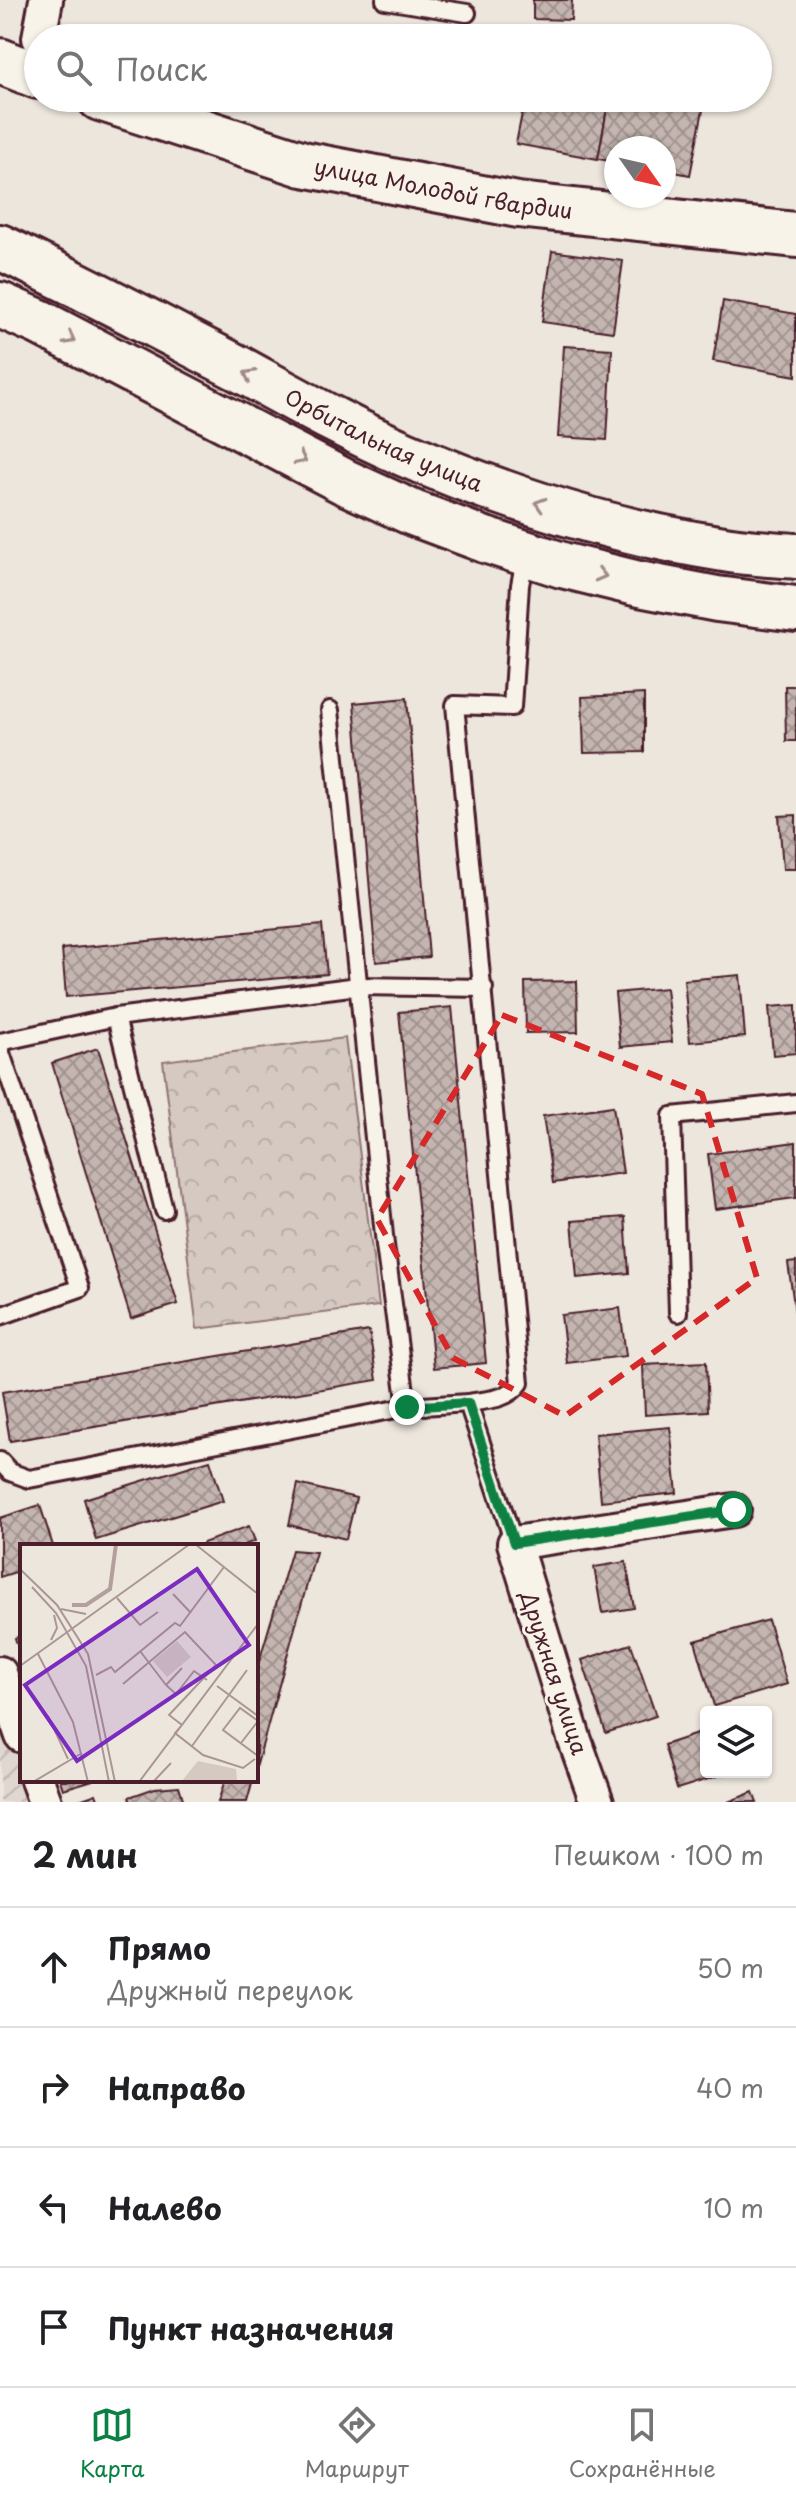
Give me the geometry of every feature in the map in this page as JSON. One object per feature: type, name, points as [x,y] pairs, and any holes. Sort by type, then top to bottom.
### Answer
[{"type":"main road","name":"улица Молодой гвардии","points":[[143,112],[303,164],[518,205],[796,235]]},
{"type":"main road","name":"Орбитальная улица","points":[[0,247],[404,453],[536,503],[643,533],[725,549],[796,556]]},
{"type":"main road","points":[[0,305],[39,322],[345,482],[413,513],[526,554],[639,584],[717,599],[796,609]]},
{"type":"main road","points":[[725,549],[796,536]]},
{"type":"street","points":[[39,24],[46,0]]},
{"type":"street","points":[[514,1543],[734,1510]]},
{"type":"street","name":"Дружная улица","points":[[514,1543],[597,1802]]},
{"type":"street","points":[[0,1673],[20,1730]]},
{"type":"street","points":[[38,1782],[45,1802]]},
{"type":"lane","points":[[385,0],[467,13]]},
{"type":"lane","points":[[0,1461],[10,1472],[29,1479],[407,1407],[468,1403],[506,1396],[514,1392],[520,1383],[455,705],[512,707],[520,585],[526,554]]},
{"type":"lane","points":[[330,710],[385,1245],[407,1407]]},
{"type":"lane","points":[[0,1042],[116,1017],[358,986],[484,988]]},
{"type":"lane","points":[[116,1017],[164,1210]]},
{"type":"lane","points":[[0,1050],[80,1288],[0,1316]]},
{"type":"lane","points":[[678,1313],[672,1116],[796,1103]]},
{"type":"lane","points":[[468,1403],[514,1543]]},
{"type":"highlighted area","points":[[502,1015],[702,1094],[757,1278],[565,1416],[453,1358],[377,1219]]},
{"type":"shaded area","points":[[0,1687],[20,1741],[20,1782],[24,1782],[43,1802],[0,1802]]},
{"type":"green space","points":[[345,1038],[379,1306],[197,1329],[163,1061]]},
{"type":"building","points":[[533,0],[572,0],[571,20],[533,19]]},
{"type":"building","points":[[522,112],[606,112],[598,159],[516,144]]},
{"type":"building","points":[[606,112],[703,112],[690,175],[676,172],[676,136],[604,136],[604,160],[598,159]]},
{"type":"building","points":[[552,251],[623,261],[613,332],[542,322]]},
{"type":"building","points":[[723,301],[796,314],[796,376],[713,361]]},
{"type":"building","points":[[564,346],[612,349],[607,440],[558,437]]},
{"type":"building","points":[[785,686],[796,686],[796,741],[786,741]]},
{"type":"building","points":[[644,694],[644,752],[584,753],[582,697]]},
{"type":"building","points":[[407,698],[429,957],[376,962],[354,703]]},
{"type":"building","points":[[796,815],[796,869],[783,869],[779,816]]},
{"type":"building","points":[[322,925],[327,974],[66,997],[62,949]]},
{"type":"building","points":[[740,975],[745,1037],[690,1042],[684,980]]},
{"type":"building","points":[[577,981],[578,1032],[526,1033],[525,982]]},
{"type":"building","points":[[666,988],[672,1042],[620,1047],[615,993]]},
{"type":"building","points":[[796,1005],[796,1053],[773,1055],[769,1007]]},
{"type":"building","points":[[452,1007],[486,1363],[434,1368],[399,1012]]},
{"type":"building","points":[[98,1048],[178,1304],[131,1319],[52,1063]]},
{"type":"building","points":[[613,1106],[623,1173],[553,1183],[543,1116]]},
{"type":"building","points":[[796,1142],[796,1198],[715,1209],[708,1154]]},
{"type":"building","points":[[625,1217],[629,1273],[577,1278],[572,1221]]},
{"type":"building","points":[[796,1262],[796,1312],[795,1312],[788,1263]]},
{"type":"building","points":[[620,1308],[626,1356],[567,1363],[561,1315]]},
{"type":"building","points":[[369,1331],[377,1380],[10,1441],[2,1392]]},
{"type":"building","points":[[706,1362],[708,1411],[645,1415],[643,1365]]},
{"type":"building","points":[[670,1427],[677,1493],[601,1501],[595,1434]]},
{"type":"building","points":[[210,1460],[223,1501],[96,1540],[84,1499]]},
{"type":"building","points":[[298,1484],[356,1498],[346,1539],[289,1525]]},
{"type":"building","points":[[40,1505],[52,1544],[20,1544],[20,1571],[0,1577],[0,1518]]},
{"type":"building","points":[[249,1526],[255,1541],[247,1544],[203,1543]]},
{"type":"building","points":[[292,1550],[316,1552],[258,1761],[258,1665]]},
{"type":"building","points":[[626,1562],[634,1608],[602,1613],[594,1567]]},
{"type":"building","points":[[768,1620],[787,1684],[714,1706],[695,1641]]},
{"type":"building","points":[[20,1636],[20,1653],[15,1638]]},
{"type":"building","points":[[631,1644],[656,1716],[606,1733],[582,1660]]},
{"type":"building","points":[[700,1733],[700,1778],[711,1778],[677,1789],[664,1745]]},
{"type":"building","points":[[61,1782],[86,1782],[63,1789]]},
{"type":"building","points":[[224,1782],[252,1782],[247,1802],[218,1802]]},
{"type":"building","points":[[179,1786],[184,1802],[131,1802],[129,1797],[155,1788]]},
{"type":"building","points":[[753,1792],[757,1802],[728,1802]]},
{"type":"building","points":[[96,1794],[99,1802],[74,1802]]},
{"type":"route","points":[[407,1407],[468,1403],[514,1543],[734,1510]]}]
